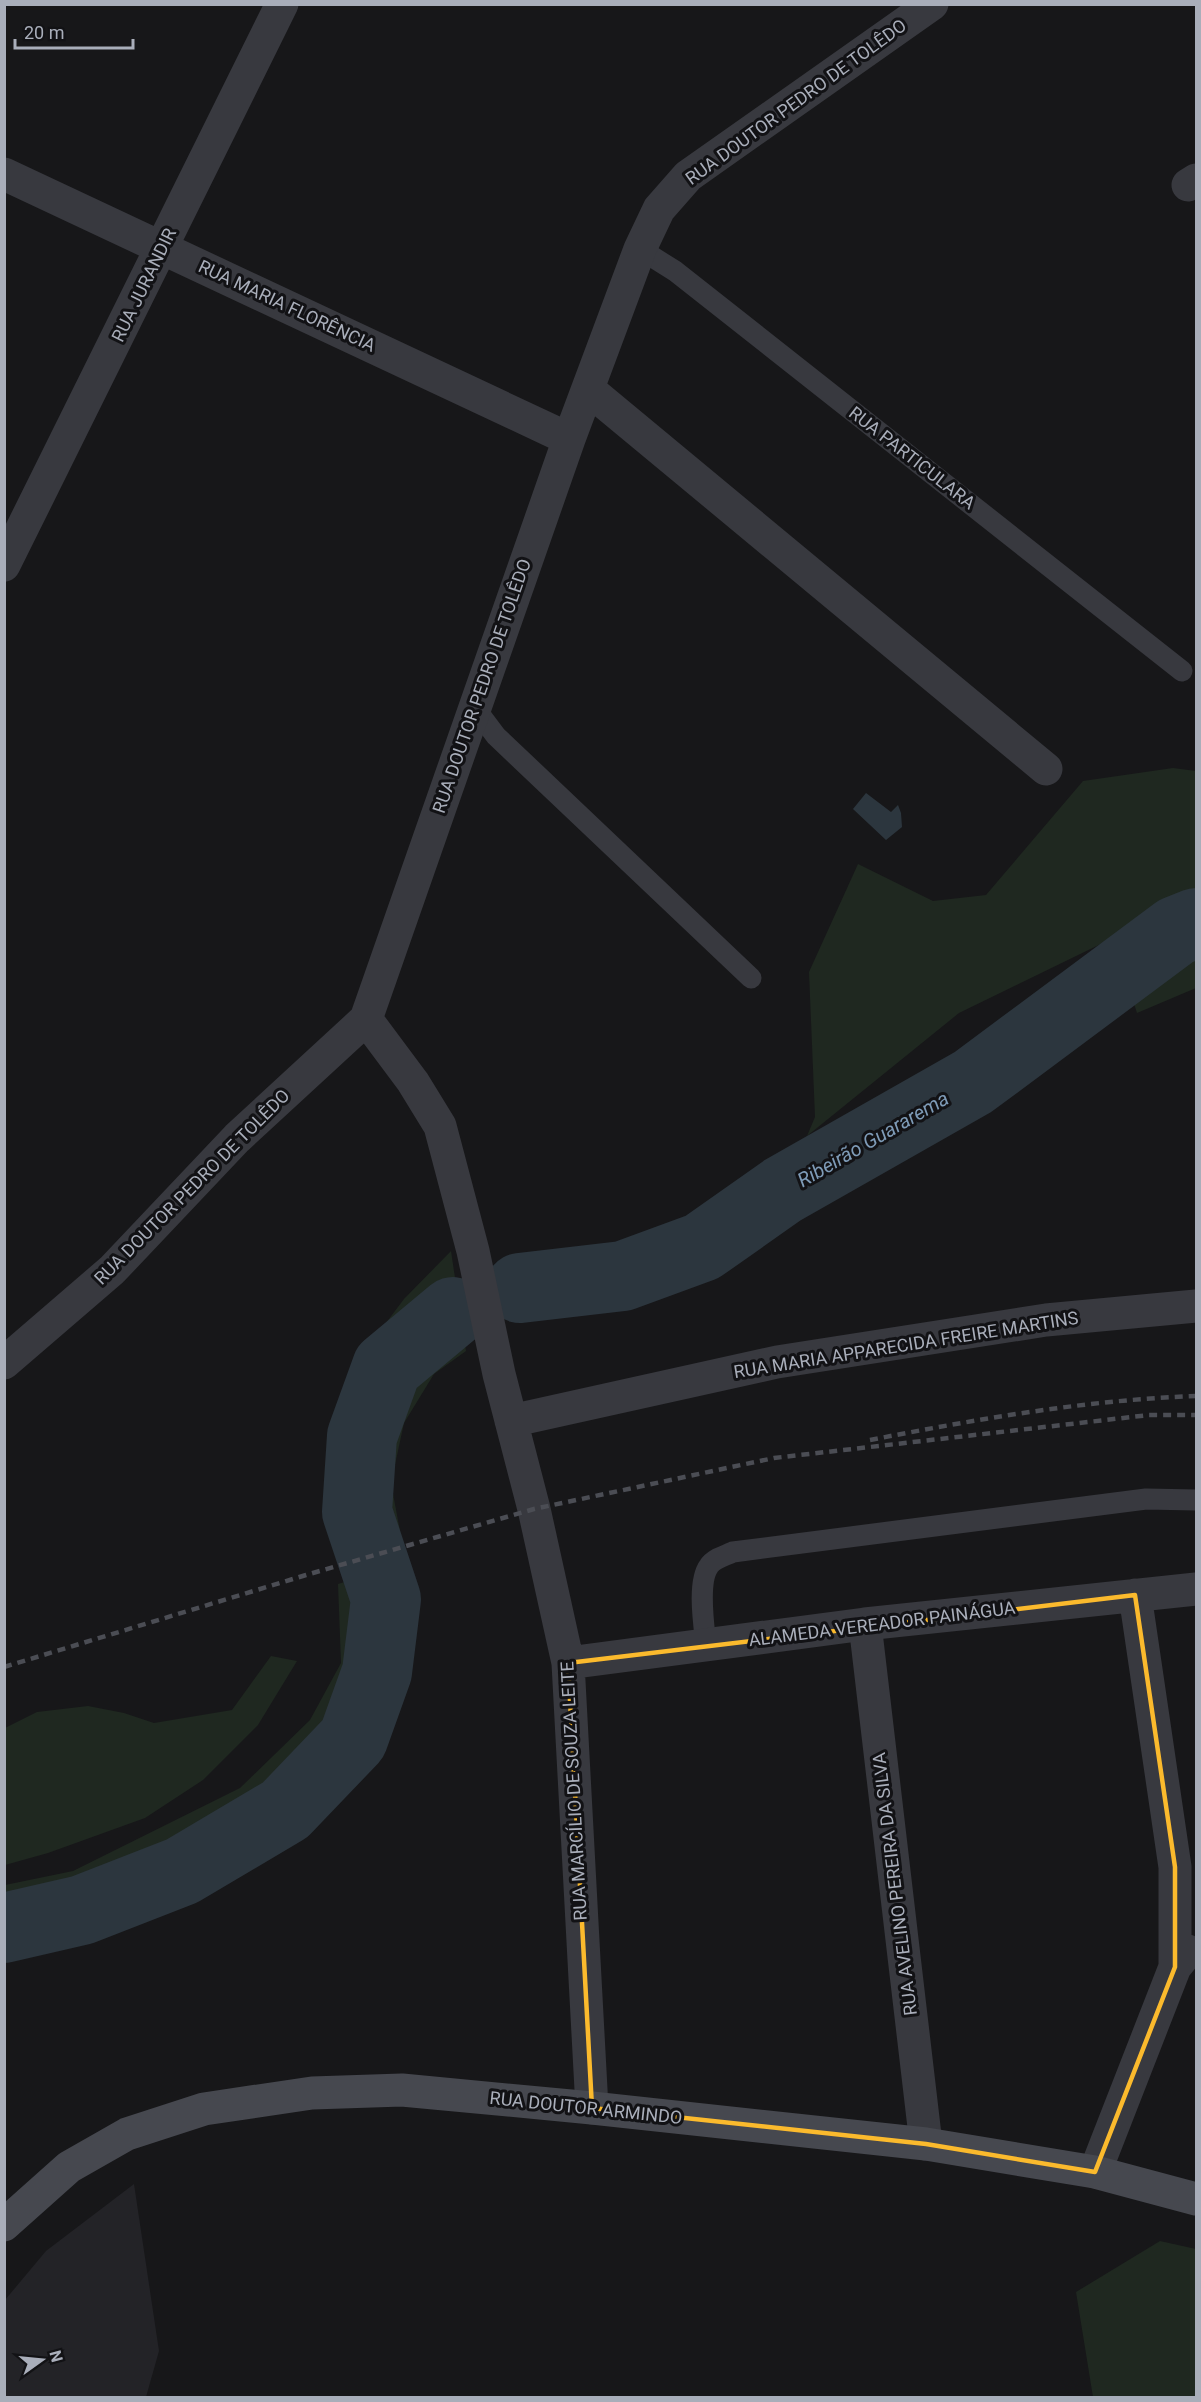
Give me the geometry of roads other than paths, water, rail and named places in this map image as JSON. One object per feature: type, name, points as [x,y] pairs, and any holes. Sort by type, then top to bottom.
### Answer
[{"type":"street","name":"RUA JURANDIR","points":[[4,566],[282,4]]},
{"type":"street","name":"RUA DOUTOR PEDRO DE TOLÊDO","points":[[4,1363],[112,1270],[237,1138],[366,1019],[569,439],[640,249],[659,209],[688,176],[932,4]]},
{"type":"street","name":"RUA MARIA FLORÊNCIA","points":[[4,174],[569,439]]},
{"type":"street","points":[[588,389],[1046,769]]},
{"type":"street","name":"RUA MARCÍLIO DE SOUZA LEITE","points":[[366,1019],[413,1082],[440,1126],[473,1251],[499,1374],[568,1664],[592,2108]]},
{"type":"street","name":"RUA MARIA APPARECIDA FREIRE MARTINS","points":[[512,1421],[777,1362],[1046,1320],[1197,1306]]},
{"type":"street","name":"ALAMEDA VEREADOR PAINÁGUA","points":[[568,1664],[865,1624],[1197,1589]]},
{"type":"street","points":[[1095,2172],[1175,1966],[1186,1868],[1135,1595]]},
{"type":"street","name":"RUA AVELINO PEREIRA DA SILVA","points":[[865,1624],[926,2144]]},
{"type":"street","points":[[1175,1966],[1197,1940]]},
{"type":"street","name":"RUA DOUTOR ARMINDO","points":[[4,2225],[69,2167],[127,2134],[204,2109],[312,2093],[402,2090],[926,2144],[1095,2172],[1197,2199]]},
{"type":"lane","name":"RUA PARTICULARA","points":[[640,249],[675,271],[1182,671]]},
{"type":"lane","points":[[475,708],[496,736],[751,978]]},
{"type":"lane","points":[[706,1646],[703,1584],[708,1567],[715,1560],[734,1552],[1146,1499],[1197,1500]]},
{"type":"waterway","name":"Ribeirão Guararema","points":[[520,1288],[623,1276],[702,1247],[783,1190],[973,1082],[1176,931],[1196,923]]},
{"type":"waterway","name":"Ribeirão Guararema","points":[[4,1928],[82,1910],[182,1871],[285,1810],[353,1739],[377,1672],[386,1599],[357,1512],[362,1436],[387,1367],[453,1312]]},
{"type":"railway","points":[[870,1440],[1073,1406],[1196,1396]]},
{"type":"railway","points":[[4,1667],[306,1575],[534,1509],[774,1458],[1149,1415],[1196,1415]]}]
